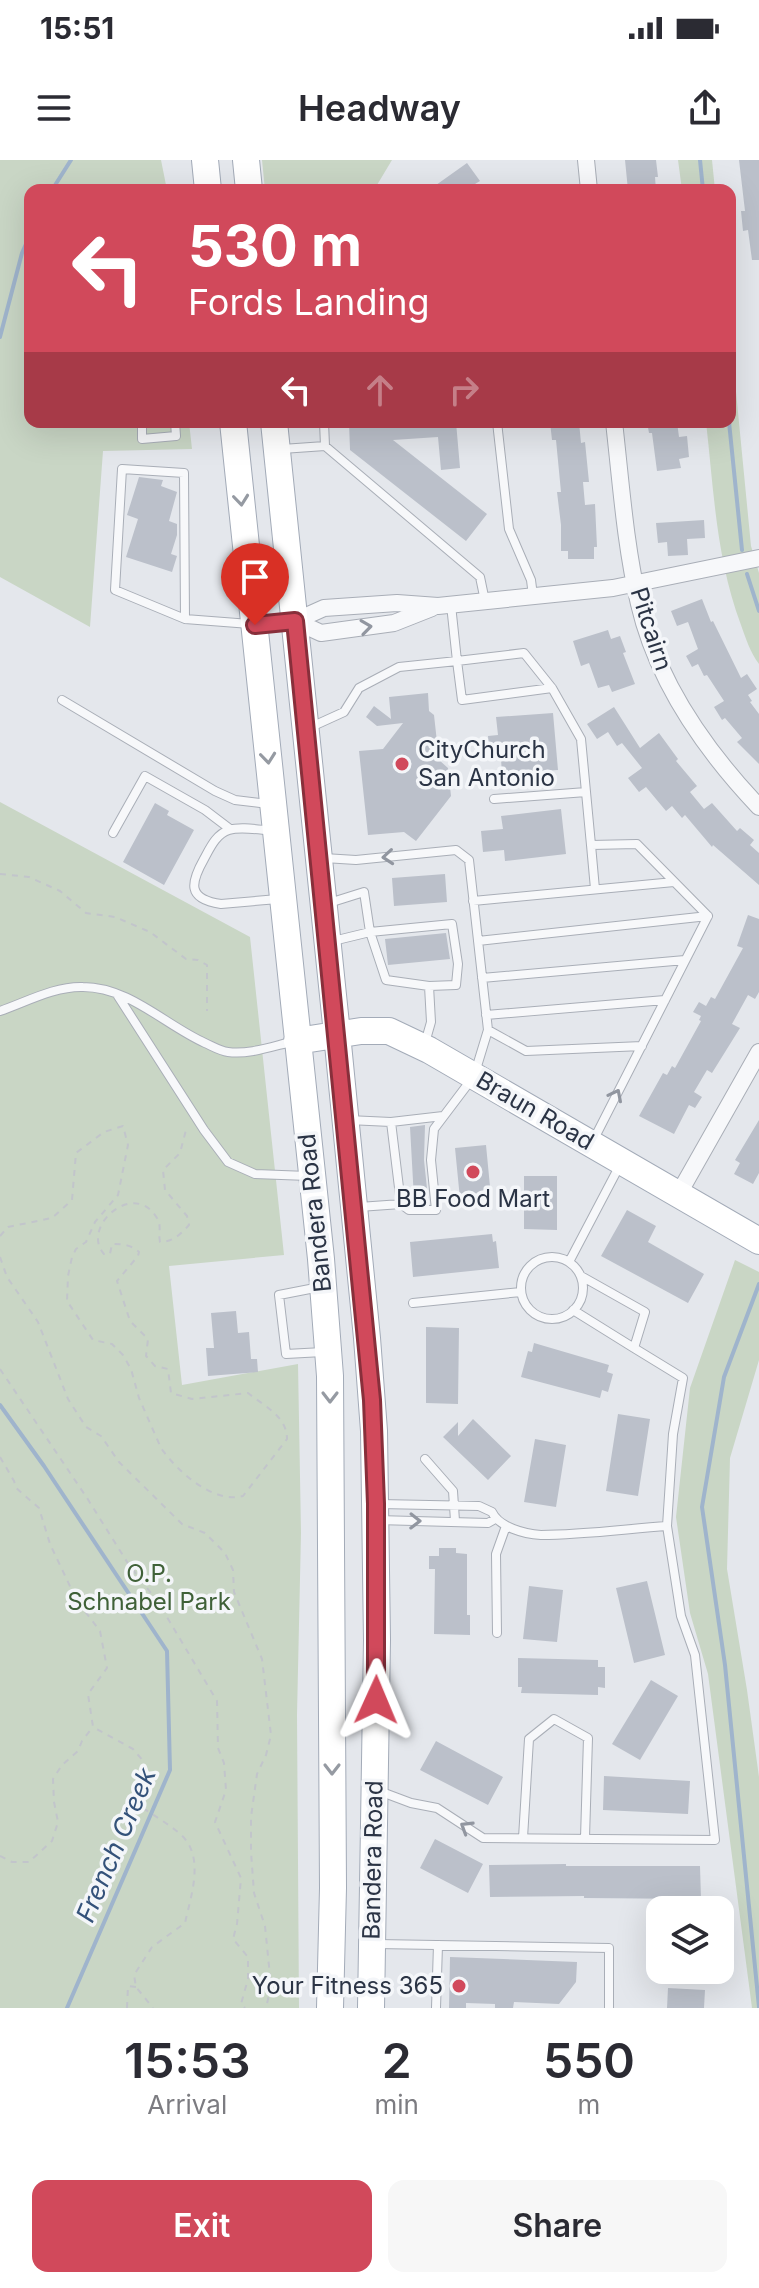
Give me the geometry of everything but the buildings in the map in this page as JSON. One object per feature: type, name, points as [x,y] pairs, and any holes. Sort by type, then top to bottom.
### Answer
[{"type":"main road","points":[[205,160],[207,184]]},
{"type":"main road","points":[[246,160],[248,184]]},
{"type":"main road","name":"Bandera Road","points":[[234,428],[328,1352],[333,1857],[330,2008]]},
{"type":"main road","name":"Bandera Road","points":[[275,428],[372,1400],[376,1512],[371,2008]]},
{"type":"main road","name":"Braun Road","points":[[297,1041],[361,1031],[389,1031],[424,1047],[759,1241]]},
{"type":"street","points":[[586,160],[588,184]]},
{"type":"street","name":"Pitcairn","points":[[615,428],[635,584],[652,644],[677,700],[701,739],[759,807]]},
{"type":"street","points":[[255,625],[295,621],[324,608],[397,603],[444,606],[613,588],[759,558]]},
{"type":"street","points":[[295,621],[325,633],[394,623],[444,606]]},
{"type":"street","points":[[678,1195],[759,1052]]},
{"type":"lane","points":[[142,428],[142,439],[176,436],[175,428]]},
{"type":"lane","points":[[324,428],[325,446]]},
{"type":"lane","points":[[498,428],[509,529],[531,580],[533,596]]},
{"type":"lane","points":[[277,449],[325,446],[480,577],[485,601]]},
{"type":"lane","points":[[185,619],[184,473],[122,469],[115,590],[185,619],[255,625]]},
{"type":"lane","points":[[444,606],[457,661],[462,700],[552,688]]},
{"type":"lane","points":[[306,729],[344,712],[359,688],[399,667],[524,653],[552,688],[581,739],[595,889]]},
{"type":"lane","points":[[62,700],[215,791],[235,800],[273,804]]},
{"type":"lane","points":[[113,833],[145,776],[205,810],[230,829]]},
{"type":"lane","points":[[494,799],[586,792]]},
{"type":"lane","points":[[276,831],[230,829],[212,844],[193,880],[194,889],[200,897],[211,903],[283,899]]},
{"type":"lane","points":[[591,845],[637,844],[708,916]]},
{"type":"lane","points":[[319,858],[356,860],[456,850],[469,860],[488,1030],[474,1076],[434,1129],[431,1160],[436,1210],[409,1210],[401,1204],[355,1208]]},
{"type":"lane","points":[[473,901],[674,882]]},
{"type":"lane","points":[[324,905],[364,892],[370,932],[386,980],[429,986],[456,985],[458,964],[452,924],[370,932],[328,942]]},
{"type":"lane","points":[[478,941],[708,916]]},
{"type":"lane","points":[[591,1144],[708,916]]},
{"type":"lane","points":[[482,978],[685,960]]},
{"type":"lane","points":[[424,1047],[431,1022],[429,986]]},
{"type":"lane","points":[[0,1011],[68,987],[85,987],[106,990],[130,1000],[225,1052],[244,1052],[297,1041]]},
{"type":"lane","points":[[117,995],[228,1162],[255,1174],[312,1177]]},
{"type":"lane","points":[[486,1015],[665,1000]]},
{"type":"lane","points":[[488,1030],[526,1051],[642,1046]]},
{"type":"lane","points":[[346,1119],[391,1122],[443,1116]]},
{"type":"lane","points":[[391,1122],[401,1204]]},
{"type":"lane","points":[[569,1262],[621,1162]]},
{"type":"lane","points":[[581,1276],[582,1295],[573,1310],[556,1318],[546,1318],[529,1309],[521,1292],[524,1272],[531,1264],[550,1257],[569,1262],[581,1276],[645,1312],[634,1348]]},
{"type":"lane","points":[[323,1287],[279,1295],[286,1354],[328,1352]]},
{"type":"lane","points":[[413,1303],[521,1292]]},
{"type":"lane","points":[[374,1790],[437,1808],[483,1838],[715,1840],[695,1655],[681,1616],[667,1526],[673,1434],[683,1378],[573,1310]]},
{"type":"lane","points":[[425,1459],[453,1491],[455,1521]]},
{"type":"lane","points":[[376,1512],[454,1504],[479,1506],[492,1512],[495,1519],[506,1526],[538,1535],[667,1526]]},
{"type":"lane","points":[[376,1512],[488,1523],[495,1519]]},
{"type":"lane","points":[[497,1633],[496,1554],[506,1526]]},
{"type":"lane","points":[[523,1838],[529,1739],[554,1719],[588,1738],[585,1838]]},
{"type":"lane","points":[[372,1944],[609,1948],[609,2008]]},
{"type":"lane","points":[[436,2008],[438,1945]]},
{"type":"path","points":[[0,874],[29,877],[60,891],[86,913],[115,917],[150,932],[186,959],[207,965],[207,1011]]},
{"type":"path","points":[[0,1236],[8,1227],[52,1218],[72,1200],[76,1153],[104,1132],[123,1126],[128,1145],[118,1195],[72,1257],[67,1301],[93,1340],[112,1344],[123,1355],[166,1456],[195,1482],[214,1493],[232,1499],[243,1496],[287,1439],[282,1420],[248,1393],[192,1399],[171,1393],[168,1369],[155,1366],[146,1356],[148,1339],[130,1321],[117,1281],[139,1252],[134,1247],[119,1244],[112,1244],[110,1254],[104,1254],[98,1248],[97,1239],[102,1224],[111,1212],[124,1204],[138,1203],[155,1214],[160,1226],[160,1242],[179,1236],[189,1225],[187,1216],[165,1190],[163,1170],[180,1153],[191,1110]]},
{"type":"path","points":[[0,1257],[7,1277],[38,1322],[68,1399],[86,1427],[101,1436],[119,1462],[182,1524],[205,1533],[225,1553],[233,1570],[234,1592],[262,1659],[271,1735],[257,1774],[251,1817],[254,1893],[265,1926],[271,1986],[266,2008]]},
{"type":"path","points":[[0,1369],[129,1565],[158,1602],[217,1701],[218,1748],[224,1763],[226,1790],[215,1822],[241,1878],[233,1939],[248,1957],[248,1979],[241,2004],[245,2008]]},
{"type":"path","points":[[0,1457],[16,1488],[39,1508],[50,1544],[77,1601],[100,1631],[107,1668],[88,1694],[93,1727],[78,1751],[62,1765],[53,1779],[58,1822],[52,1841],[29,1862],[12,1862],[0,1856]]},
{"type":"path","points":[[93,1727],[133,1749],[144,1762],[144,1774],[136,1791],[137,1804],[183,1835],[193,1851],[193,1889],[185,1923],[152,1947],[134,1975],[136,1987],[153,2008]]},
{"type":"path","points":[[127,2008],[128,1986],[136,1987]]},
{"type":"green space","points":[[0,160],[161,160],[166,184],[24,184],[24,428],[190,428],[192,449],[103,451],[90,627],[0,577]]},
{"type":"green space","points":[[262,160],[392,160],[378,184],[264,184]]},
{"type":"green space","points":[[678,160],[712,160],[714,184],[681,184]]},
{"type":"green space","points":[[736,392],[751,546],[759,573],[759,664],[733,600],[717,525],[707,428],[736,428]]},
{"type":"green space","name":"O.P. Schnabel Park","points":[[0,802],[250,937],[284,1255],[169,1266],[182,1385],[298,1364],[301,1533],[297,1715],[299,2008],[0,2008]]},
{"type":"green space","points":[[735,1260],[759,1272],[759,1360],[730,1458],[727,1569],[759,1777],[759,2008],[752,2008],[708,1674],[690,1613],[676,1517],[690,1388]]},
{"type":"waterway","name":"French Creek","points":[[56,184],[71,160]]},
{"type":"waterway","points":[[700,160],[702,184]]},
{"type":"waterway","name":"French Creek","points":[[0,337],[24,248]]},
{"type":"waterway","points":[[730,428],[742,550]]},
{"type":"waterway","points":[[747,574],[759,611]]},
{"type":"waterway","points":[[759,1284],[724,1377],[702,1507],[725,1665],[759,2007]]},
{"type":"waterway","name":"French Creek","points":[[0,1405],[167,1651],[170,1770],[67,2008]]},
{"type":"place","name":"CityChurch San Antonio","points":[[402,764]]},
{"type":"place","name":"BB Food Mart","points":[[473,1172]]},
{"type":"place","name":"Your Fitness 365","points":[[459,1986]]},
{"type":"route","points":[[255,625],[295,621],[372,1400],[376,1504],[376,1700]]}]
